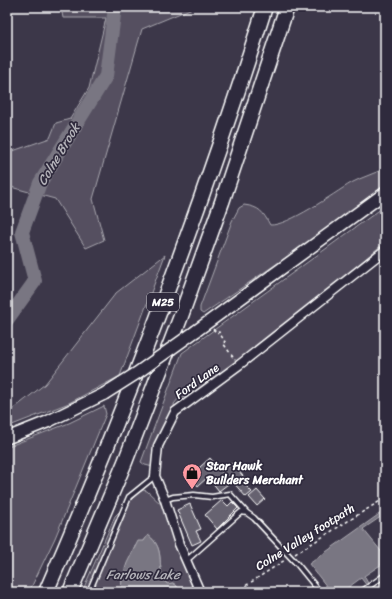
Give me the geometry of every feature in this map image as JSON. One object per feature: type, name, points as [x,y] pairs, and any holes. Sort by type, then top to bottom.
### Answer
[{"type":"highway","name":"M25","points":[[46,592],[107,448],[161,309],[238,92],[265,7]]},
{"type":"highway","name":"M25","points":[[70,592],[125,462],[181,316],[222,202],[288,7]]},
{"type":"main road","points":[[7,438],[47,422],[104,394],[137,373],[382,196]]},
{"type":"street","name":"Ford Lane","points":[[200,592],[179,544],[165,500],[155,476],[158,446],[175,412],[239,365],[385,250]]},
{"type":"lane","points":[[89,592],[129,497],[155,476]]},
{"type":"lane","points":[[165,500],[173,497],[194,495],[212,497],[230,494],[290,557],[320,592]]},
{"type":"lane","points":[[186,561],[241,512],[247,513]]},
{"type":"lane","points":[[361,592],[385,575]]},
{"type":"path","points":[[209,322],[217,333],[219,332],[225,342],[223,343],[239,365]]},
{"type":"path","name":"Colne Valley footpath","points":[[236,592],[385,498]]},
{"type":"shaded area","points":[[61,7],[195,7],[142,29],[93,199],[104,240],[86,248],[55,199],[7,186],[7,153],[50,138],[56,123],[70,119],[89,88],[106,18],[63,18]]},
{"type":"shaded area","points":[[385,168],[385,190],[203,314],[200,312],[200,307],[232,221],[239,208],[244,205],[254,207],[263,213],[270,225],[278,224],[299,215],[351,183]]},
{"type":"shaded area","points":[[385,206],[385,242],[308,308],[188,397],[179,398],[174,404],[175,411],[153,467],[145,465],[141,462],[182,353]]},
{"type":"shaded area","points":[[165,255],[120,376],[69,403],[7,427],[7,414],[45,384],[116,293]]},
{"type":"shaded area","points":[[104,406],[106,414],[55,538],[29,592],[7,592],[7,447],[69,423]]},
{"type":"shaded area","points":[[143,490],[147,491],[163,506],[198,592],[177,592],[177,586],[173,583],[167,584],[161,572],[158,547],[148,535],[144,541],[135,546],[122,578],[121,592],[82,592],[115,516],[138,493]]},
{"type":"water","points":[[385,510],[385,514],[363,529],[385,556],[385,562],[364,576],[369,585],[367,586],[361,578],[342,592],[340,590],[331,592],[309,564]]},
{"type":"water","name":"Farlows Lake","points":[[148,535],[158,547],[163,578],[167,584],[173,583],[177,586],[177,592],[121,592],[122,578],[127,563],[138,541],[144,541]]},
{"type":"building","points":[[210,458],[222,472],[232,463],[248,482],[245,485],[252,492],[246,497],[232,481],[219,491],[208,477],[198,486],[190,476]]},
{"type":"building","points":[[257,490],[265,499],[257,506],[249,497]]},
{"type":"building","points":[[222,500],[228,506],[232,502],[238,508],[217,529],[205,515]]},
{"type":"building","points":[[190,504],[201,529],[196,531],[201,541],[192,545],[177,510]]},
{"type":"waterway","name":"Colne Brook","points":[[7,320],[35,281],[22,232],[40,183],[106,76],[115,7]]},
{"type":"place","name":"Star Hawk Builders Merchant","points":[[192,490]]}]
